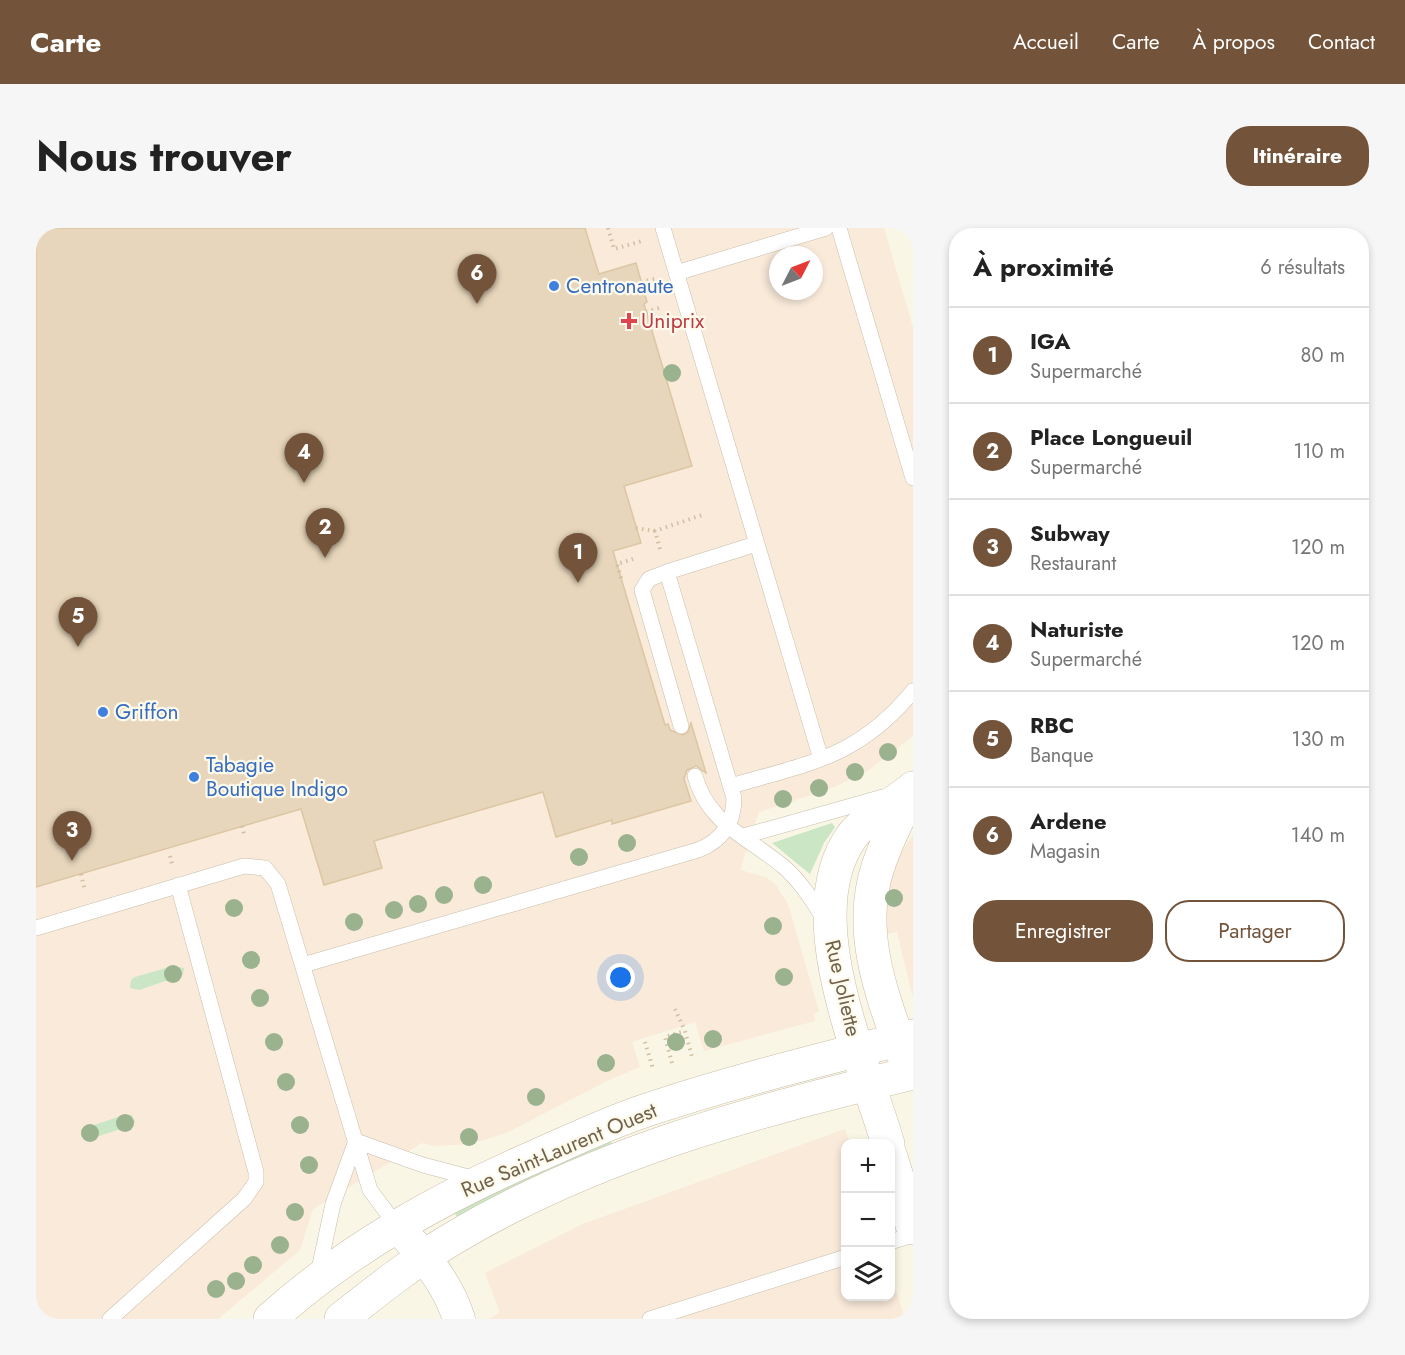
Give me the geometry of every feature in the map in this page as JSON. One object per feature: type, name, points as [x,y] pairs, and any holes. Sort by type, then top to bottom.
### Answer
[{"type":"street","name":"Rue Joliette","points":[[887,1139],[837,978],[830,929],[832,893],[836,873],[853,834],[912,789]]},
{"type":"street","name":"Rue Joliette","points":[[912,789],[878,867],[868,921],[879,981],[905,1038],[912,1076]]},
{"type":"street","name":"Rue Saint-Laurent Ouest","points":[[270,1319],[317,1279],[397,1226],[481,1181],[579,1137],[648,1109],[905,1038]]},
{"type":"street","name":"Rue Saint-Laurent Ouest","points":[[341,1319],[424,1256],[528,1197],[626,1154],[689,1133],[869,1083],[912,1076]]},
{"type":"street","points":[[895,1167],[913,1228]]},
{"type":"street","points":[[397,1226],[424,1256],[446,1286],[459,1319]]},
{"type":"lane","points":[[663,228],[821,759]]},
{"type":"lane","points":[[676,273],[826,228]]},
{"type":"lane","points":[[839,228],[913,478]]},
{"type":"lane","points":[[681,726],[642,591],[649,579],[756,544]]},
{"type":"lane","points":[[303,964],[698,850],[715,842],[728,828],[734,808],[731,786],[667,572]]},
{"type":"lane","points":[[731,786],[821,759],[867,736],[896,711],[913,691]]},
{"type":"lane","points":[[695,776],[700,796],[728,828],[744,836],[800,883],[830,929]]},
{"type":"lane","points":[[744,836],[912,789]]},
{"type":"lane","points":[[36,928],[244,866],[265,868],[278,884],[370,1190],[397,1226]]},
{"type":"lane","points":[[110,1319],[244,1199],[256,1182],[256,1172],[178,885]]},
{"type":"lane","points":[[356,1141],[423,1165],[481,1181]]},
{"type":"lane","points":[[317,1279],[333,1204],[356,1141]]},
{"type":"lane","points":[[895,1241],[913,1235]]},
{"type":"lane","points":[[650,1319],[841,1259]]},
{"type":"path","points":[[608,228],[614,249],[642,240]]},
{"type":"path","points":[[641,282],[654,279]]},
{"type":"path","points":[[646,312],[662,307]]},
{"type":"path","points":[[636,528],[655,531]]},
{"type":"path","points":[[242,826],[244,834]]},
{"type":"path","points":[[81,874],[83,882]]},
{"type":"path","points":[[675,1009],[685,1031],[692,1058]]},
{"type":"path","points":[[672,1063],[665,1037],[685,1031]]},
{"type":"path","points":[[645,1042],[653,1069]]},
{"type":"shaded area","points":[[36,228],[884,228],[913,327],[913,736],[865,773],[827,790],[759,812],[740,870],[766,877],[775,884],[788,904],[819,1011],[814,1014],[815,1021],[704,1051],[695,1022],[632,1042],[640,1067],[609,1080],[506,1133],[470,1144],[436,1146],[422,1143],[313,1209],[300,1250],[218,1319],[36,1319]]},
{"type":"shaded area","points":[[913,835],[913,998],[897,932],[886,934],[884,914],[890,875],[897,858]]},
{"type":"shaded area","points":[[845,1129],[849,1139],[841,1139],[841,1301],[895,1301],[895,1286],[905,1319],[489,1319],[500,1312],[485,1273],[583,1224]]},
{"type":"green space","points":[[832,823],[835,827],[824,843],[810,874],[772,843]]},
{"type":"green space","points":[[173,966],[184,968],[183,975],[139,990],[130,988],[131,980],[135,977]]},
{"type":"green space","points":[[124,1115],[132,1115],[135,1122],[133,1125],[90,1139],[81,1137],[82,1129]]},
{"type":"green space","points":[[610,1139],[612,1145],[457,1217],[452,1209]]},
{"type":"building","points":[[36,228],[585,228],[599,274],[636,263],[647,302],[644,304],[692,466],[624,486],[641,543],[613,551],[665,725],[668,724],[670,730],[683,735],[688,732],[691,723],[706,773],[696,766],[687,770],[684,779],[691,801],[612,824],[612,820],[556,837],[543,792],[374,841],[382,868],[324,885],[301,809],[36,887]]},
{"type":"place","name":"Centronaute","points":[[554,286]]},
{"type":"place","name":"Ardene","points":[[477,304]]},
{"type":"place","name":"Uniprix","points":[[629,321]]},
{"type":"place","name":"Naturiste","points":[[304,483]]},
{"type":"place","name":"Place Longueuil","points":[[325,558]]},
{"type":"place","name":"IGA","points":[[578,583]]},
{"type":"place","name":"RBC","points":[[78,647]]},
{"type":"place","name":"Griffon","points":[[103,712]]},
{"type":"place","name":"Tabagie Boutique Indigo","points":[[194,777]]},
{"type":"place","name":"Subway","points":[[72,861]]}]
